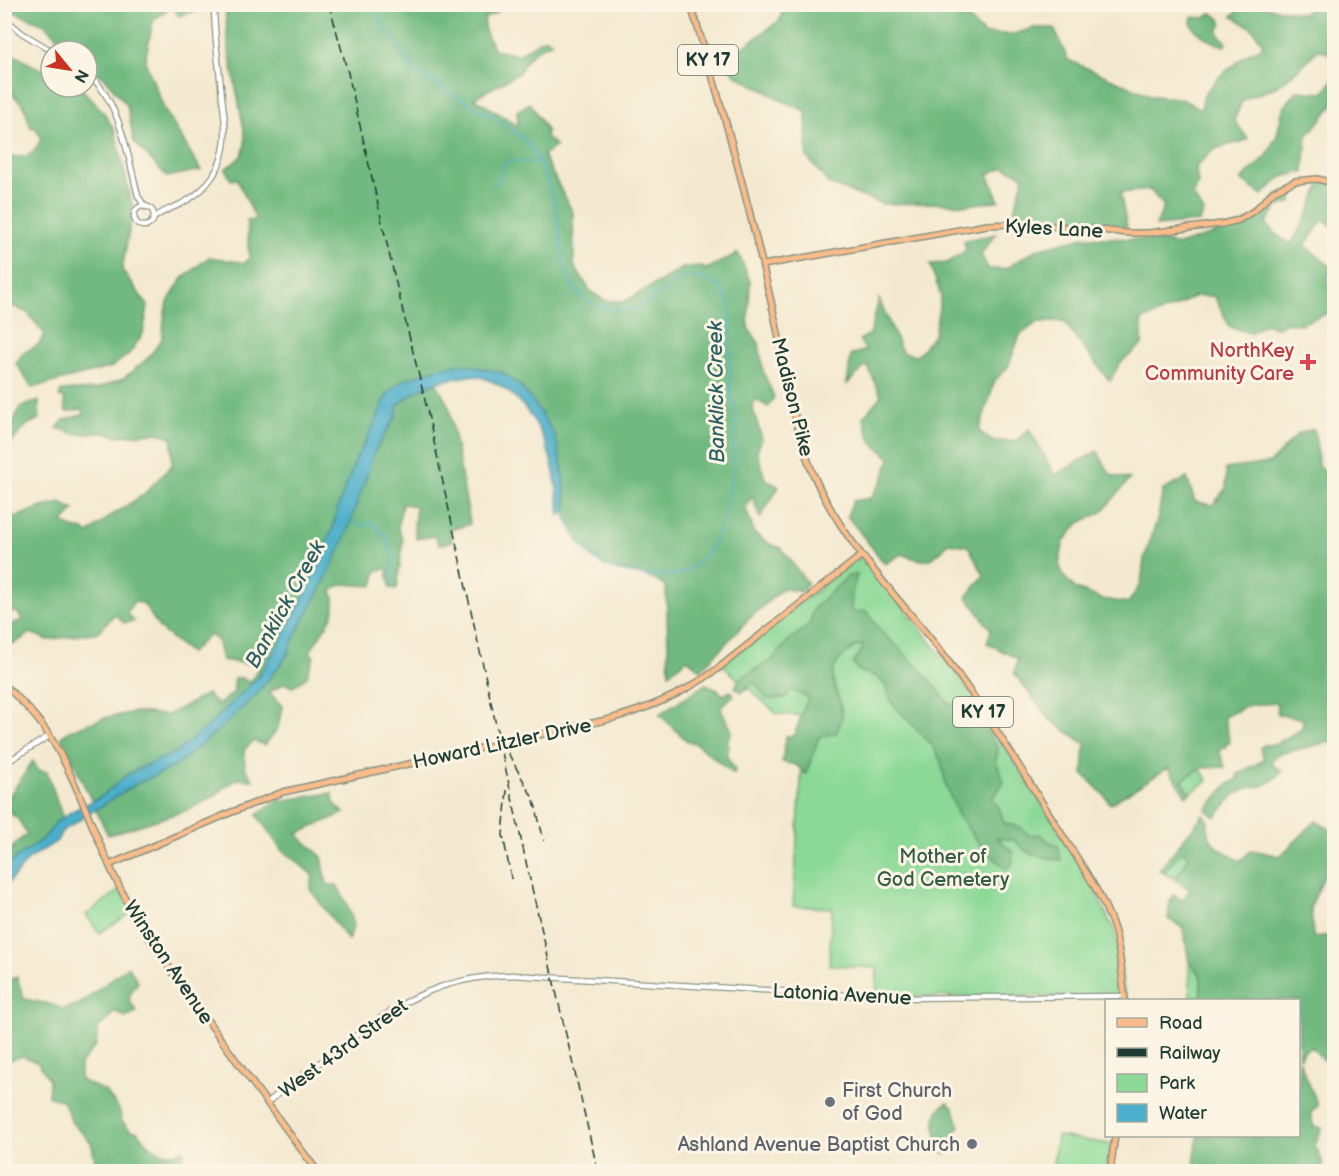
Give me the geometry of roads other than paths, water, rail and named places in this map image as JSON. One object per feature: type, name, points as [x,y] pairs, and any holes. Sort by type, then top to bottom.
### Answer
[{"type":"main road","name":"Madison Pike","points":[[690,4],[730,136],[763,265],[791,404],[811,469],[828,505],[862,555],[962,680],[1080,860],[1103,903],[1115,932],[1125,998]]},
{"type":"main road","name":"Kyles Lane","points":[[763,265],[987,225],[1036,225],[1136,234],[1222,224],[1247,216],[1274,191],[1285,185],[1305,179],[1335,183]]},
{"type":"main road","name":"Howard Litzler Drive","points":[[109,865],[283,792],[606,720],[664,702],[716,670],[862,555]]},
{"type":"main road","name":"Winston Avenue","points":[[4,685],[34,716],[62,758],[109,865],[143,929],[318,1172]]},
{"type":"main road","points":[[1110,1172],[1115,1137]]},
{"type":"street","points":[[138,196],[134,216],[139,225],[145,226],[165,210],[194,196],[205,186],[222,159],[225,128],[214,4]]},
{"type":"street","points":[[4,18],[39,43]]},
{"type":"street","points":[[99,86],[115,113],[138,196],[145,207],[151,210],[165,210]]},
{"type":"street","points":[[136,210],[142,206],[145,207]]},
{"type":"street","points":[[151,210],[153,219]]},
{"type":"street","points":[[4,764],[49,736]]},
{"type":"street","name":"West 43rd Street","points":[[267,1103],[386,1013],[417,995],[447,984],[482,977],[513,975],[561,978]]},
{"type":"street","name":"Latonia Avenue","points":[[561,978],[897,998],[1125,998]]},
{"type":"water","points":[[464,364],[503,373],[520,386],[555,435],[567,508],[560,516],[554,471],[539,430],[523,406],[502,387],[489,380],[467,376],[440,381],[411,395],[397,406],[397,415],[376,449],[345,538],[287,656],[256,695],[174,767],[136,784],[62,831],[57,841],[29,859],[5,887],[5,869],[47,835],[57,821],[101,797],[128,774],[176,752],[207,727],[258,677],[283,637],[309,586],[332,530],[356,459],[387,394],[402,381],[438,368]]},
{"type":"waterway","name":"Banklick Creek","points":[[369,4],[409,63],[420,75],[507,126],[533,151],[544,173],[553,200],[566,272],[571,284],[580,295],[591,303],[607,308],[631,309],[651,301],[685,277],[691,277],[703,279],[715,285],[727,298],[731,329],[730,389],[736,428],[728,500],[718,535],[709,551],[697,563],[678,574],[649,575],[615,570],[599,563],[586,551],[575,536],[564,511]]},
{"type":"waterway","points":[[494,185],[500,179],[504,163],[516,161],[538,163]]},
{"type":"waterway","points":[[352,520],[361,527],[368,525],[369,521],[376,526],[379,532],[383,531],[392,552],[393,583]]},
{"type":"railway","points":[[329,4],[348,73],[424,396],[528,871],[598,1172]]},
{"type":"railway","points":[[508,753],[534,800],[544,841]]},
{"type":"railway","points":[[507,790],[503,835],[512,883]]},
{"type":"place","name":"NorthKey Community Care","points":[[1308,362]]},
{"type":"place","name":"First Church of God","points":[[830,1102]]},
{"type":"place","name":"Ashland Avenue Baptist Church","points":[[972,1144]]},
{"type":"park label","name":"Mother of God Cemetery","points":[[943,868]]}]
